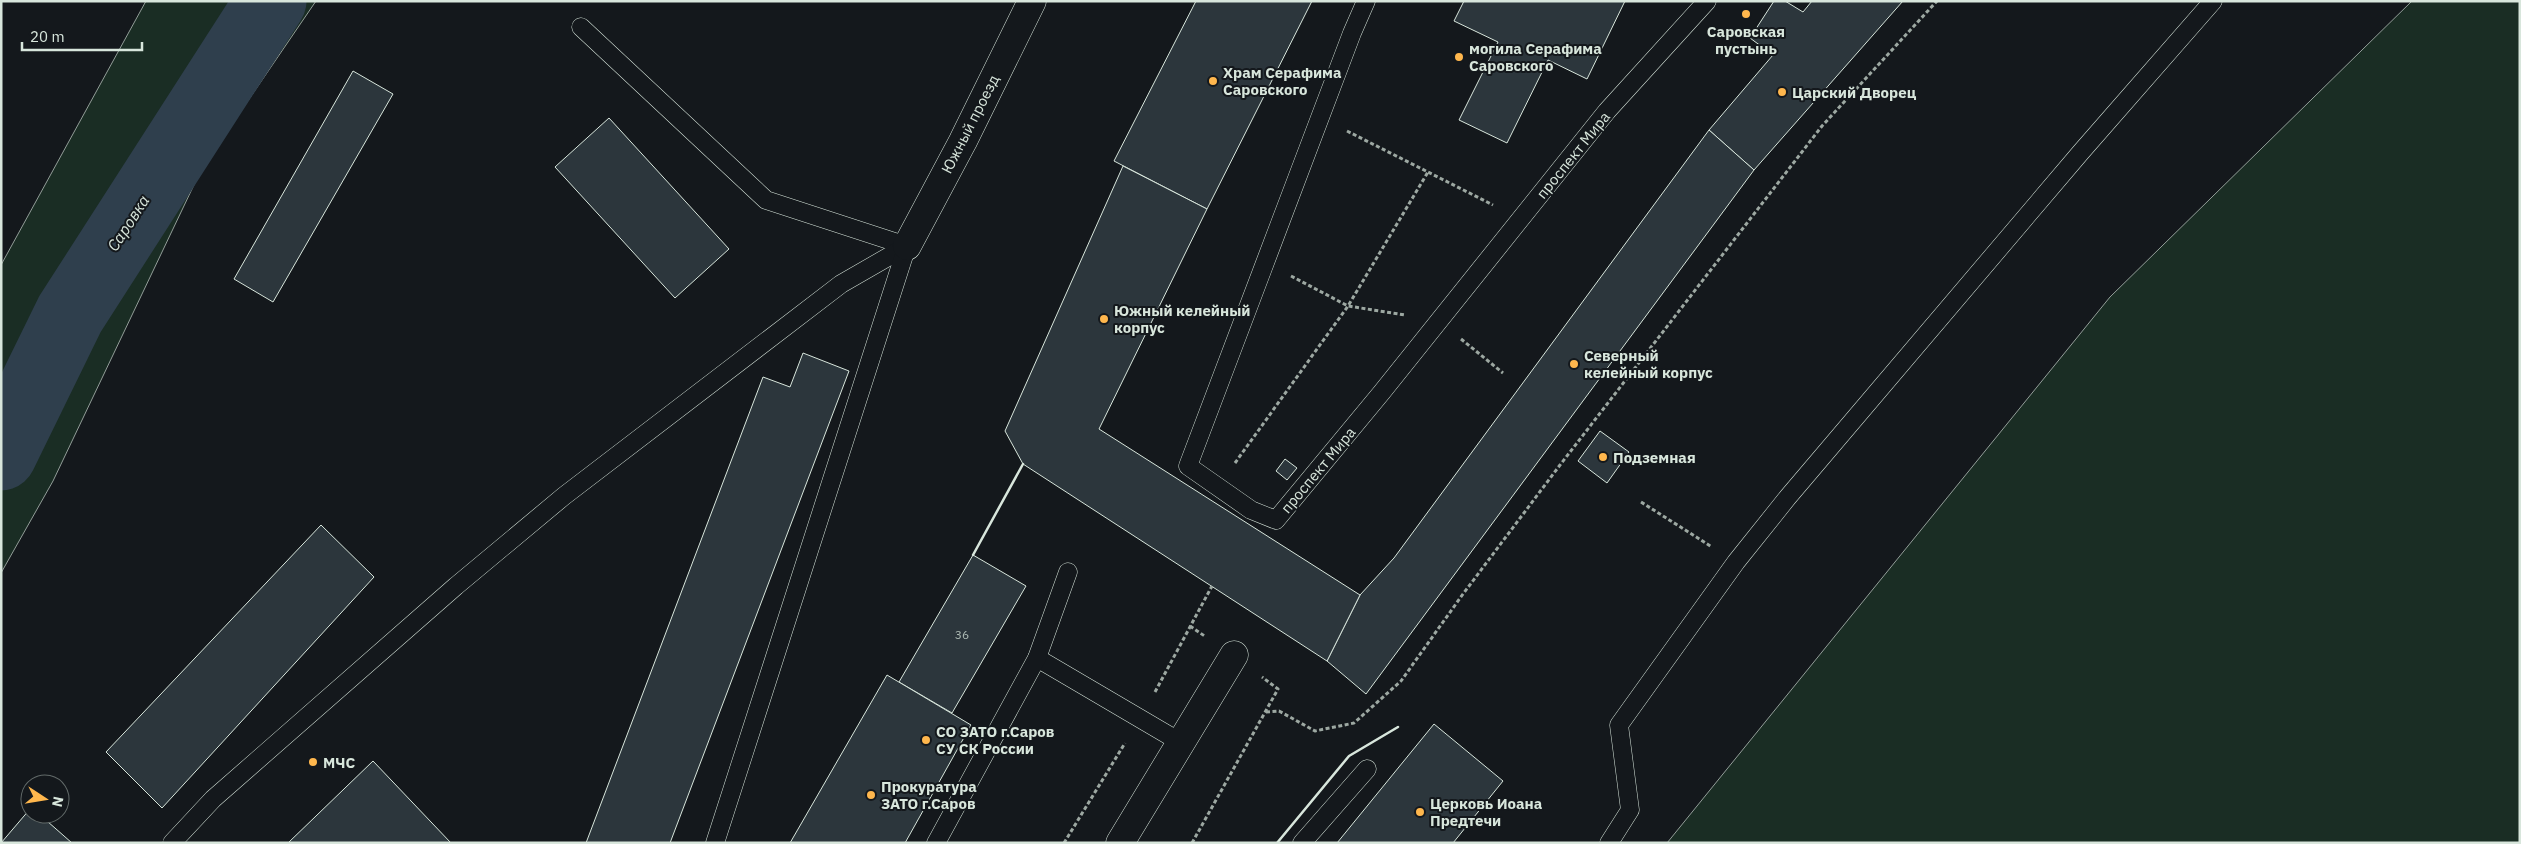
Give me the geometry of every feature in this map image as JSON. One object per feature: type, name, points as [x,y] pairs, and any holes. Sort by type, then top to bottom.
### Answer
[{"type":"street","name":"Южный проезд","points":[[907,246],[963,141],[1032,1]]},
{"type":"street","points":[[1120,843],[1234,655]]},
{"type":"lane","name":"проспект Мира","points":[[1366,1],[1264,262],[1188,466],[1251,510],[1276,520],[1440,321],[1607,111],[1707,1]]},
{"type":"lane","points":[[1609,843],[1630,810],[1619,724],[1736,562],[2080,152],[2213,1]]},
{"type":"lane","points":[[581,27],[766,200],[907,246]]},
{"type":"lane","points":[[172,843],[213,799],[456,586],[564,496],[841,284],[907,246]]},
{"type":"lane","points":[[715,843],[907,246]]},
{"type":"lane","points":[[936,843],[1037,658],[1068,572]]},
{"type":"lane","points":[[1037,658],[1180,742]]},
{"type":"lane","points":[[1302,843],[1367,769]]},
{"type":"path","points":[[1266,712],[1278,711],[1315,731],[1354,723],[1401,681],[1462,594],[1822,126],[1937,1]]},
{"type":"path","points":[[1320,117],[1521,219]]},
{"type":"path","points":[[1251,510],[1229,471],[1348,306],[1428,172]]},
{"type":"path","points":[[1264,262],[1348,306],[1440,321],[1503,373]]},
{"type":"path","points":[[1641,502],[1736,562]]},
{"type":"path","points":[[1190,626],[1212,586]]},
{"type":"path","points":[[1192,843],[1278,690]]},
{"type":"green space","points":[[146,1],[316,1],[202,168],[53,481],[1,573],[1,265]]},
{"type":"green space","points":[[2412,1],[2520,1],[2520,843],[1667,843],[2110,297]]},
{"type":"building","name":"Храм Серафима Саровского","points":[[1196,1],[1312,1],[1207,209],[1114,161]]},
{"type":"building","points":[[1464,1],[1625,1],[1587,79],[1548,60],[1507,143],[1459,120],[1498,42],[1454,21]]},
{"type":"building","name":"Царский Дворец","points":[[1774,1],[1785,1],[1803,12],[1812,1],[1903,1],[1754,170],[1709,130],[1773,55],[1750,38]]},
{"type":"building","points":[[353,71],[393,94],[273,302],[234,279]]},
{"type":"building","points":[[609,118],[729,249],[675,298],[555,167]]},
{"type":"building","name":"Северный келейный корпус","points":[[1709,130],[1754,170],[1366,694],[1327,661],[1360,595],[1394,558]]},
{"type":"building","name":"Южный келейный корпус","points":[[1123,166],[1207,209],[1099,429],[1360,595],[1327,661],[1023,464],[1005,431]]},
{"type":"building","points":[[803,353],[849,371],[670,843],[586,843],[763,377],[790,387]]},
{"type":"building","name":"Подземная","points":[[1600,431],[1629,452],[1607,483],[1578,461]]},
{"type":"building","points":[[1285,459],[1297,468],[1287,480],[1276,471]]},
{"type":"building","points":[[321,525],[374,577],[162,808],[106,752]]},
{"type":"building","points":[[973,555],[1026,586],[952,713],[899,682]]},
{"type":"building","points":[[887,675],[971,725],[905,843],[790,843]]},
{"type":"building","name":"Церковь Иоана Предтечи","points":[[1434,724],[1503,781],[1453,843],[1337,843]]},
{"type":"building","points":[[373,761],[451,843],[288,843]]},
{"type":"building","points":[[20,821],[20,824],[50,824],[72,843],[1,843]]},
{"type":"waterway","name":"Саровка","points":[[1,455],[70,314],[271,1]]},
{"type":"wall","points":[[973,555],[1023,464]]},
{"type":"wall","points":[[1277,843],[1349,756],[1398,727]]},
{"type":"place","name":"Саровская пустынь","points":[[1746,14]]},
{"type":"place","name":"могила Серафима Саровского","points":[[1459,57]]},
{"type":"place","name":"Храм Серафима Саровского","points":[[1213,81]]},
{"type":"place","name":"Царский Дворец","points":[[1782,92]]},
{"type":"place","name":"Южный келейный корпус","points":[[1104,319]]},
{"type":"place","name":"Северный келейный корпус","points":[[1574,364]]},
{"type":"place","name":"Подземная","points":[[1603,457]]},
{"type":"place","name":"СО ЗАТО г.Саров СУ СК России","points":[[926,740]]},
{"type":"place","name":"МЧС","points":[[313,762]]},
{"type":"place","name":"Прокуратура ЗАТО г.Саров","points":[[871,795]]},
{"type":"place","name":"Церковь Иоана Предтечи","points":[[1420,812]]}]
